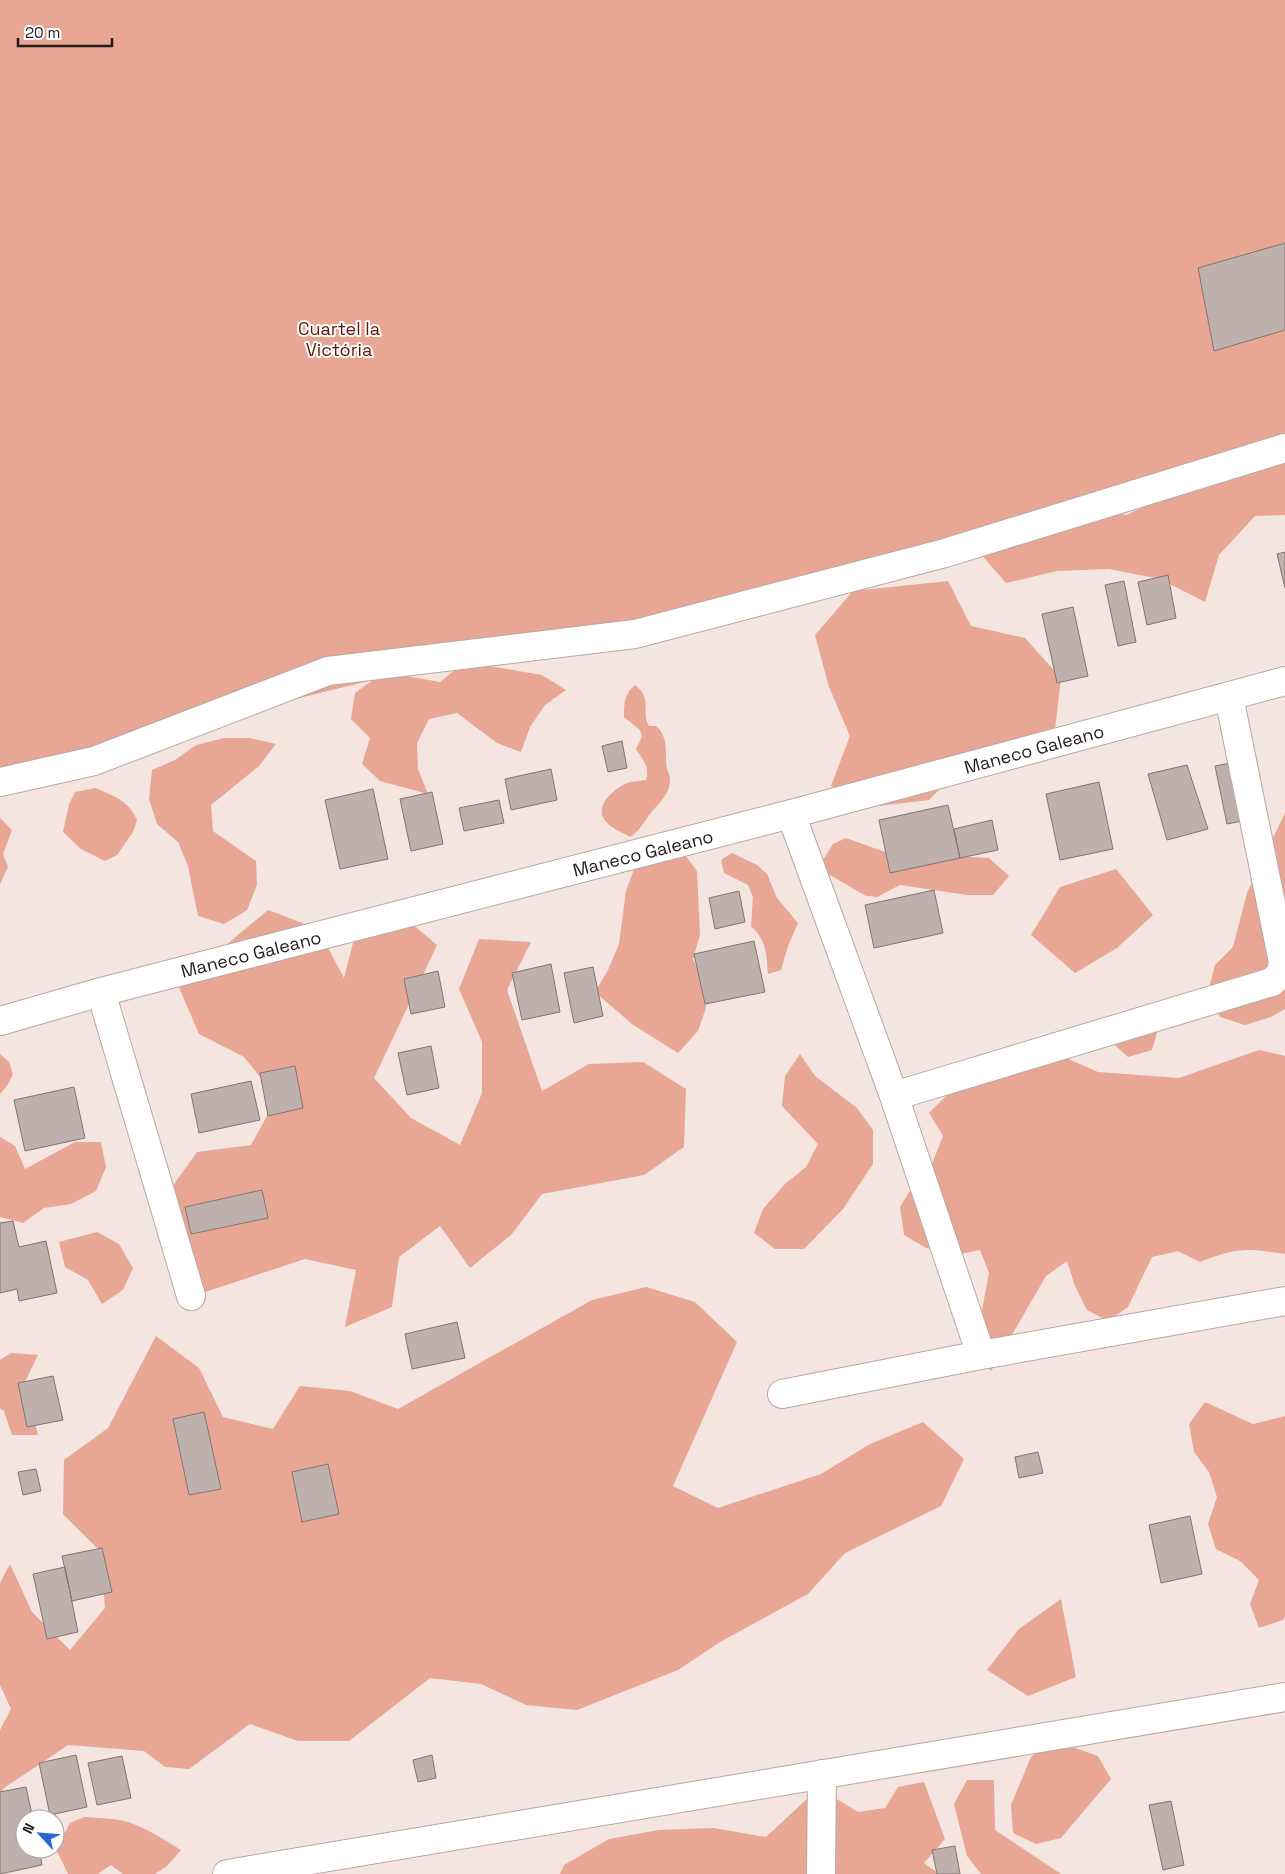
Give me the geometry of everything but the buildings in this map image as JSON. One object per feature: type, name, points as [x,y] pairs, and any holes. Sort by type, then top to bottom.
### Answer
[{"type":"street","points":[[0,782],[94,761],[328,671],[635,634],[945,553],[1285,448]]},
{"type":"street","name":"Maneco Galeano","points":[[0,1021],[101,992],[791,814],[1285,682]]},
{"type":"street","points":[[894,1096],[1272,982],[1281,973],[1283,962],[1229,697]]},
{"type":"street","points":[[791,814],[894,1096],[981,1355]]},
{"type":"street","points":[[101,992],[191,1296]]},
{"type":"street","points":[[782,1394],[981,1355],[1285,1301]]},
{"type":"street","points":[[227,1874],[1285,1697]]},
{"type":"street","points":[[821,1874],[822,1774]]},
{"type":"green space","name":"Cuartel la Victória","points":[[0,0],[1285,0],[1285,515],[1255,516],[1219,555],[1205,602],[1160,579],[1109,569],[1057,571],[1006,583],[972,544],[947,566],[390,676],[406,676],[440,682],[461,665],[489,666],[542,675],[566,690],[545,705],[530,727],[521,752],[497,743],[457,713],[429,719],[417,743],[418,769],[428,794],[380,781],[362,764],[370,738],[351,719],[355,693],[373,680],[0,771]],"holes":[[[1215,474],[1126,515],[1079,507]]]},
{"type":"green space","points":[[948,581],[971,626],[1025,638],[1061,678],[1055,729],[965,764],[929,800],[878,806],[831,786],[850,736],[829,687],[815,635],[853,591]]},
{"type":"green space","points":[[635,685],[644,696],[649,726],[656,726],[664,738],[666,764],[670,781],[665,796],[640,828],[630,837],[604,819],[602,808],[604,803],[617,789],[627,783],[646,780],[646,767],[636,749],[642,737],[640,730],[624,717],[627,696]]},
{"type":"green space","points":[[224,738],[249,738],[276,744],[259,766],[211,805],[213,831],[256,861],[257,885],[247,910],[224,924],[198,916],[188,866],[178,842],[157,824],[149,799],[152,770],[175,760],[196,745]]},
{"type":"green space","points":[[96,788],[125,803],[137,820],[133,832],[117,855],[105,861],[81,849],[63,832],[69,804],[75,792]]},
{"type":"green space","points":[[1285,813],[1285,1009],[1271,1017],[1245,1025],[1220,1017],[1208,992],[1215,965],[1233,947],[1247,893]]},
{"type":"green space","points":[[0,818],[12,830],[3,854],[8,867],[0,884]]},
{"type":"green space","points":[[846,838],[885,852],[911,847],[935,855],[989,858],[1009,876],[993,895],[967,895],[900,885],[877,897],[866,896],[818,868],[833,844]]},
{"type":"green space","points":[[680,848],[697,871],[700,935],[693,959],[704,983],[706,1008],[698,1031],[678,1053],[632,1024],[595,992],[608,970],[619,944],[626,891],[636,864]]},
{"type":"green space","points":[[732,853],[757,865],[767,874],[777,898],[798,923],[788,946],[781,970],[768,974],[763,942],[751,926],[753,897],[748,885],[724,873],[721,860]]},
{"type":"green space","points":[[1116,869],[1153,915],[1117,948],[1075,973],[1031,935],[1060,887]]},
{"type":"green space","points":[[268,910],[318,929],[344,978],[353,943],[397,911],[437,945],[374,1078],[411,1118],[460,1145],[482,1093],[482,1042],[459,989],[479,939],[531,942],[507,990],[542,1091],[589,1064],[643,1062],[686,1089],[684,1147],[644,1175],[542,1194],[511,1235],[470,1268],[440,1226],[399,1257],[392,1307],[345,1327],[356,1270],[305,1259],[205,1292],[178,1250],[164,1198],[197,1152],[251,1145],[277,1098],[244,1057],[199,1034],[178,985]]},
{"type":"green space","points":[[1159,1025],[1152,1050],[1128,1057],[1108,1039]]},
{"type":"green space","points":[[1048,1050],[1098,1072],[1179,1078],[1259,1050],[1285,1056],[1285,1254],[1242,1250],[1233,1251],[1200,1262],[1178,1251],[1152,1257],[1128,1307],[1108,1321],[1087,1310],[1075,1286],[1067,1261],[1046,1276],[991,1371],[974,1352],[989,1273],[980,1250],[955,1255],[926,1248],[904,1235],[900,1207],[914,1184],[932,1164],[943,1136],[929,1113],[971,1071]]},
{"type":"green space","points":[[0,1054],[9,1062],[13,1074],[7,1086],[0,1094]]},
{"type":"green space","points":[[800,1054],[815,1076],[857,1108],[873,1130],[873,1164],[843,1209],[804,1249],[775,1249],[754,1233],[763,1209],[785,1184],[806,1167],[818,1144],[782,1106],[785,1076]]},
{"type":"green space","points":[[0,1137],[15,1146],[25,1169],[75,1142],[101,1142],[106,1167],[96,1191],[71,1204],[44,1208],[23,1223],[0,1217]]},
{"type":"green space","points":[[97,1232],[119,1244],[133,1268],[123,1290],[102,1304],[88,1280],[65,1267],[59,1242]]},
{"type":"green space","points":[[646,1287],[695,1302],[737,1342],[673,1486],[718,1508],[821,1474],[870,1444],[923,1422],[964,1459],[941,1506],[845,1553],[808,1594],[720,1642],[678,1670],[577,1710],[526,1705],[481,1684],[430,1678],[349,1741],[298,1741],[250,1724],[189,1769],[165,1767],[144,1751],[68,1745],[4,1788],[0,1795],[0,1730],[11,1709],[0,1685],[0,1583],[10,1564],[32,1612],[70,1650],[105,1608],[101,1552],[63,1514],[64,1460],[108,1428],[156,1336],[199,1368],[223,1417],[273,1429],[300,1386],[350,1391],[398,1409],[592,1300]]},
{"type":"green space","points":[[11,1353],[38,1355],[24,1384],[38,1435],[12,1435],[4,1411],[0,1408],[0,1360]]},
{"type":"green space","points":[[1205,1402],[1253,1424],[1285,1416],[1285,1616],[1283,1620],[1259,1628],[1250,1604],[1259,1580],[1240,1561],[1216,1549],[1208,1524],[1217,1497],[1209,1472],[1194,1452],[1189,1424]]},
{"type":"green space","points":[[1061,1599],[1076,1677],[1028,1696],[987,1670],[1019,1629]]},
{"type":"green space","points":[[1052,1740],[1098,1756],[1111,1779],[1061,1838],[1036,1844],[1013,1833],[1011,1805],[1031,1757]]},
{"type":"green space","points":[[967,1780],[994,1780],[995,1830],[1061,1874],[981,1874],[967,1856],[954,1804]]},
{"type":"green space","points":[[924,1782],[945,1839],[924,1863],[939,1874],[560,1874],[564,1865],[609,1839],[659,1830],[714,1828],[766,1837],[808,1798],[835,1798],[858,1812],[885,1808],[898,1787]]},
{"type":"green space","points":[[84,1817],[128,1822],[162,1838],[181,1850],[167,1866],[155,1874],[123,1874],[111,1865],[98,1874],[68,1874],[61,1859],[65,1859],[65,1832],[70,1823]]}]
